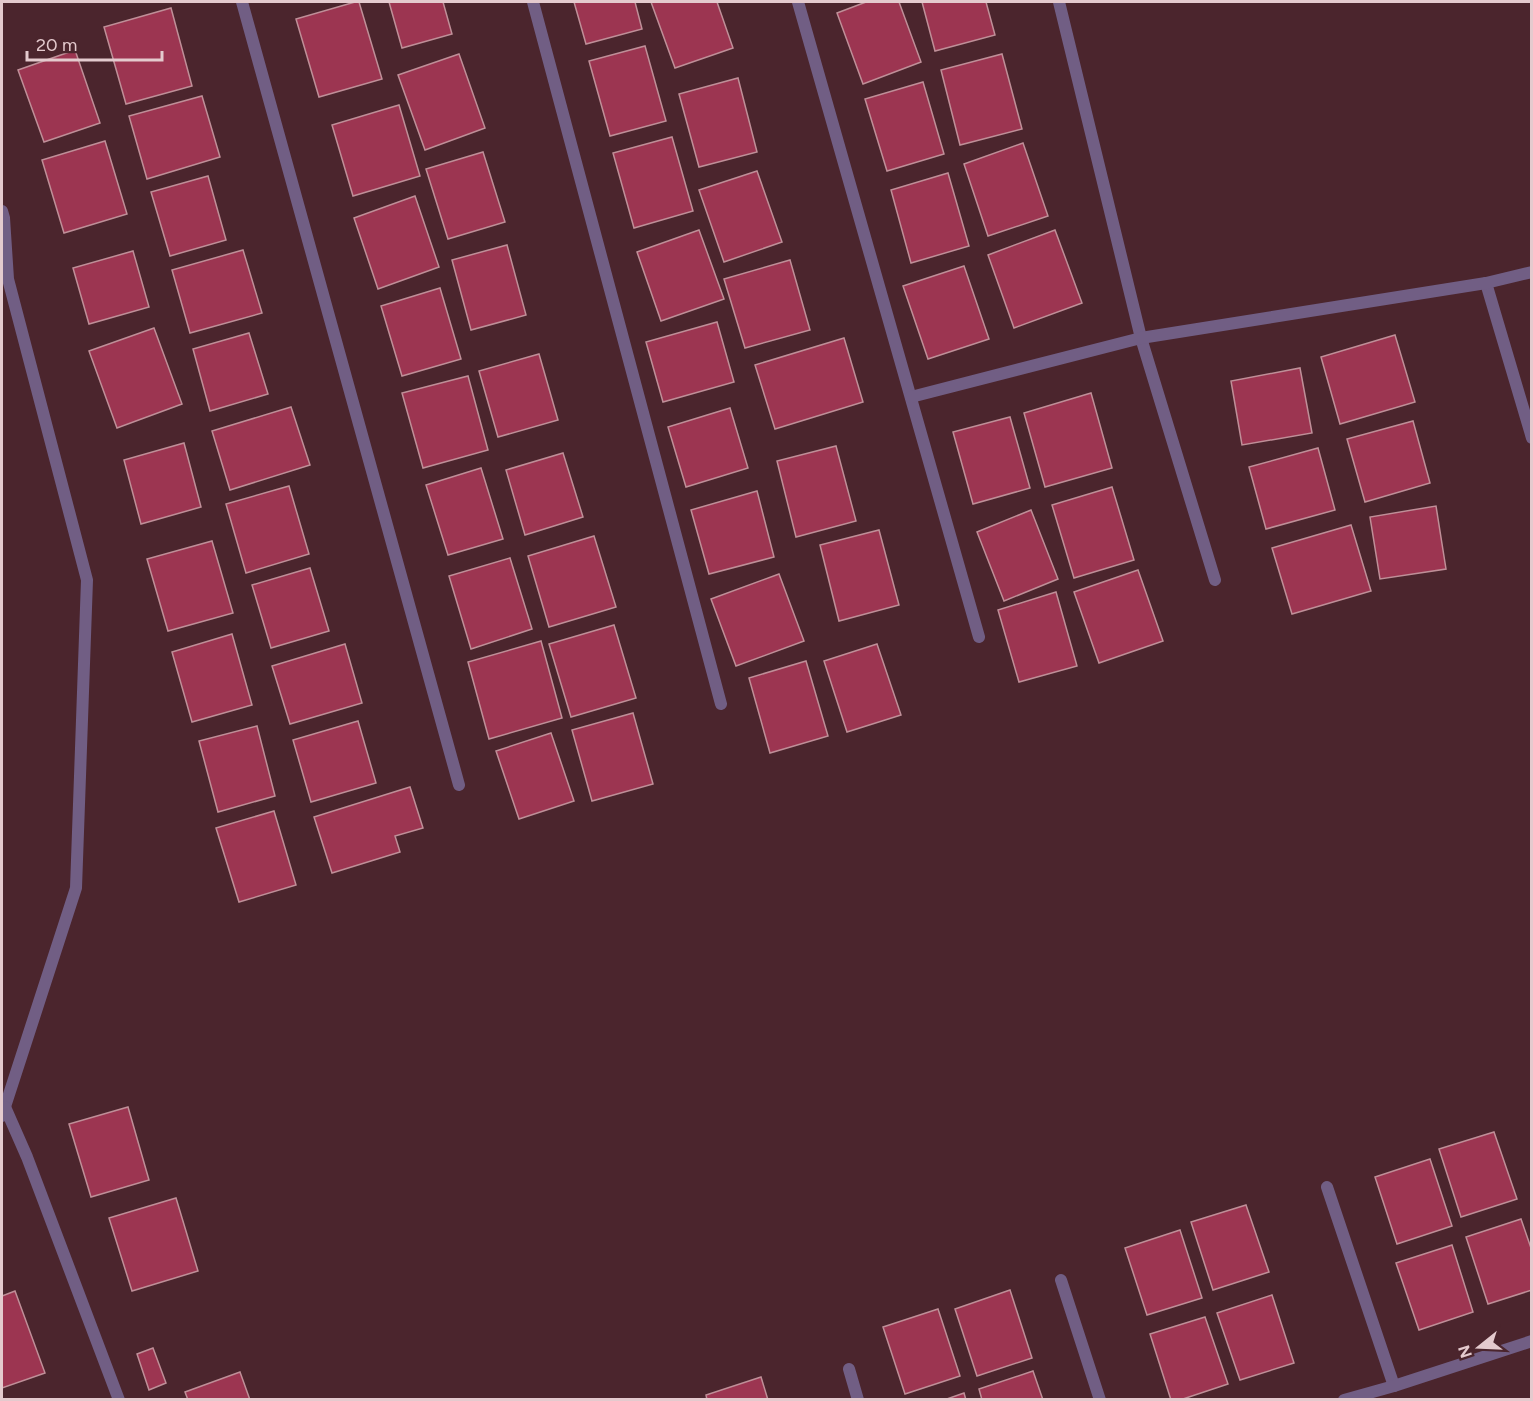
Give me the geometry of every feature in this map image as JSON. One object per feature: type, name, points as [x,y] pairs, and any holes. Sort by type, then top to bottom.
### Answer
[{"type":"street","points":[[242,2],[459,785]]},
{"type":"street","points":[[533,2],[721,704]]},
{"type":"street","points":[[798,2],[979,637]]},
{"type":"street","points":[[1059,2],[1141,338],[1215,580]]},
{"type":"street","points":[[2,212],[5,278],[87,580],[76,888],[3,1112],[27,1157],[119,1400]]},
{"type":"street","points":[[911,397],[1141,338],[1486,283],[1532,272]]},
{"type":"street","points":[[1486,283],[1532,438]]},
{"type":"street","points":[[1327,1187],[1394,1386]]},
{"type":"street","points":[[1061,1280],[1100,1400]]},
{"type":"street","points":[[1344,1400],[1532,1341]]},
{"type":"street","points":[[849,1370],[858,1400]]},
{"type":"building","points":[[359,2],[382,79],[319,97],[296,19]]},
{"type":"building","points":[[389,2],[443,2],[452,34],[402,48]]},
{"type":"building","points":[[574,2],[635,2],[642,29],[586,44]]},
{"type":"building","points":[[651,2],[717,2],[733,48],[675,68]]},
{"type":"building","points":[[866,2],[899,2],[921,62],[863,84],[837,13]]},
{"type":"building","points":[[922,2],[986,2],[995,35],[935,51]]},
{"type":"building","points":[[171,8],[192,86],[126,104],[104,27]]},
{"type":"building","points":[[645,46],[666,121],[610,136],[589,61]]},
{"type":"building","points":[[75,50],[100,123],[44,142],[18,70]]},
{"type":"building","points":[[459,54],[485,128],[425,150],[398,75]]},
{"type":"building","points":[[1002,54],[1022,129],[960,145],[941,70]]},
{"type":"building","points":[[738,78],[757,152],[699,167],[679,94]]},
{"type":"building","points":[[923,82],[944,154],[887,171],[865,99]]},
{"type":"building","points":[[202,96],[220,157],[147,179],[129,116]]},
{"type":"building","points":[[399,105],[420,176],[353,196],[332,125]]},
{"type":"building","points":[[672,137],[693,211],[634,228],[613,153]]},
{"type":"building","points":[[105,141],[127,214],[64,233],[42,160]]},
{"type":"building","points":[[1023,143],[1048,216],[988,236],[964,164]]},
{"type":"building","points":[[483,152],[505,222],[448,239],[426,169]]},
{"type":"building","points":[[757,171],[782,242],[724,262],[699,190]]},
{"type":"building","points":[[948,173],[969,246],[911,263],[891,190]]},
{"type":"building","points":[[208,176],[226,240],[170,256],[151,192]]},
{"type":"building","points":[[415,196],[439,267],[378,289],[354,218]]},
{"type":"building","points":[[699,230],[724,299],[661,321],[637,252]]},
{"type":"building","points":[[1055,230],[1082,303],[1014,328],[988,255]]},
{"type":"building","points":[[507,245],[526,315],[471,330],[452,260]]},
{"type":"building","points":[[243,250],[262,313],[190,333],[172,270]]},
{"type":"building","points":[[133,251],[149,307],[89,324],[73,268]]},
{"type":"building","points":[[790,260],[810,330],[745,348],[724,279]]},
{"type":"building","points":[[964,266],[989,339],[928,359],[903,286]]},
{"type":"building","points":[[440,288],[461,359],[402,376],[381,306]]},
{"type":"building","points":[[717,322],[734,382],[663,402],[646,342]]},
{"type":"building","points":[[154,328],[182,404],[117,428],[89,351]]},
{"type":"building","points":[[249,333],[268,394],[210,411],[193,349]]},
{"type":"building","points":[[1395,335],[1415,402],[1340,424],[1321,357]]},
{"type":"building","points":[[844,338],[863,402],[775,429],[755,365]]},
{"type":"building","points":[[539,354],[558,420],[498,437],[479,371]]},
{"type":"building","points":[[1300,368],[1312,433],[1242,445],[1231,381]]},
{"type":"building","points":[[468,376],[488,450],[423,468],[402,393]]},
{"type":"building","points":[[1091,393],[1112,468],[1045,487],[1024,413]]},
{"type":"building","points":[[291,407],[310,465],[230,490],[212,431]]},
{"type":"building","points":[[730,408],[748,468],[686,487],[668,427]]},
{"type":"building","points":[[1010,417],[1030,488],[973,504],[953,432]]},
{"type":"building","points":[[1413,421],[1430,483],[1365,502],[1347,439]]},
{"type":"building","points":[[184,443],[201,507],[141,524],[124,460]]},
{"type":"building","points":[[836,446],[856,521],[796,537],[777,461]]},
{"type":"building","points":[[1318,448],[1335,510],[1266,529],[1249,467]]},
{"type":"building","points":[[563,453],[583,517],[525,535],[506,470]]},
{"type":"building","points":[[481,468],[503,539],[448,555],[426,485]]},
{"type":"building","points":[[289,486],[309,554],[246,573],[226,504]]},
{"type":"building","points":[[1112,487],[1134,560],[1074,578],[1052,505]]},
{"type":"building","points":[[757,491],[774,557],[709,574],[691,510]]},
{"type":"building","points":[[1436,506],[1446,569],[1380,579],[1370,517]]},
{"type":"building","points":[[1031,510],[1058,579],[1004,601],[977,532]]},
{"type":"building","points":[[1351,525],[1371,591],[1292,614],[1272,548]]},
{"type":"building","points":[[879,530],[899,605],[839,621],[820,545]]},
{"type":"building","points":[[594,536],[616,607],[549,627],[528,556]]},
{"type":"building","points":[[212,541],[233,613],[168,631],[147,559]]},
{"type":"building","points":[[510,558],[532,629],[471,649],[449,576]]},
{"type":"building","points":[[310,568],[329,631],[271,648],[252,585]]},
{"type":"building","points":[[1138,570],[1163,641],[1099,663],[1074,592]]},
{"type":"building","points":[[779,574],[804,641],[736,666],[711,599]]},
{"type":"building","points":[[1056,592],[1077,666],[1019,682],[998,610]]},
{"type":"building","points":[[614,625],[636,698],[571,717],[549,644]]},
{"type":"building","points":[[232,634],[252,705],[192,722],[172,652]]},
{"type":"building","points":[[541,641],[562,718],[489,739],[468,662]]},
{"type":"building","points":[[345,644],[362,703],[290,724],[272,666]]},
{"type":"building","points":[[877,644],[901,715],[847,732],[824,661]]},
{"type":"building","points":[[806,661],[828,736],[770,753],[749,678]]},
{"type":"building","points":[[633,713],[653,784],[592,801],[572,730]]},
{"type":"building","points":[[358,721],[376,783],[311,802],[293,740]]},
{"type":"building","points":[[257,726],[275,796],[218,812],[199,741]]},
{"type":"building","points":[[551,733],[574,801],[519,819],[496,751]]},
{"type":"building","points":[[410,787],[423,828],[395,836],[400,852],[332,873],[314,817]]},
{"type":"building","points":[[274,811],[296,885],[239,902],[216,828]]},
{"type":"building","points":[[128,1107],[149,1180],[91,1197],[69,1124]]},
{"type":"building","points":[[1494,1132],[1517,1199],[1461,1217],[1439,1149]]},
{"type":"building","points":[[1430,1159],[1452,1226],[1397,1244],[1375,1177]]},
{"type":"building","points":[[176,1198],[198,1271],[132,1291],[109,1218]]},
{"type":"building","points":[[1246,1205],[1269,1272],[1213,1290],[1191,1222]]},
{"type":"building","points":[[1521,1219],[1532,1251],[1532,1290],[1488,1304],[1466,1237]]},
{"type":"building","points":[[1180,1230],[1202,1298],[1147,1315],[1125,1248]]},
{"type":"building","points":[[1452,1245],[1473,1312],[1419,1330],[1396,1263]]},
{"type":"building","points":[[1010,1290],[1032,1358],[977,1376],[955,1309]]},
{"type":"building","points":[[15,1291],[45,1373],[2,1388],[2,1296]]},
{"type":"building","points":[[1272,1295],[1294,1363],[1240,1380],[1217,1313]]},
{"type":"building","points":[[938,1309],[960,1376],[905,1394],[883,1327]]},
{"type":"building","points":[[1205,1317],[1228,1384],[1180,1400],[1171,1400],[1150,1334]]},
{"type":"building","points":[[153,1348],[166,1383],[149,1390],[137,1354]]},
{"type":"building","points":[[1033,1371],[1043,1400],[982,1400],[979,1389]]},
{"type":"building","points":[[240,1372],[250,1400],[188,1400],[185,1392]]},
{"type":"building","points":[[761,1377],[768,1400],[707,1400],[706,1395]]},
{"type":"building","points":[[964,1393],[966,1400],[944,1400]]}]
